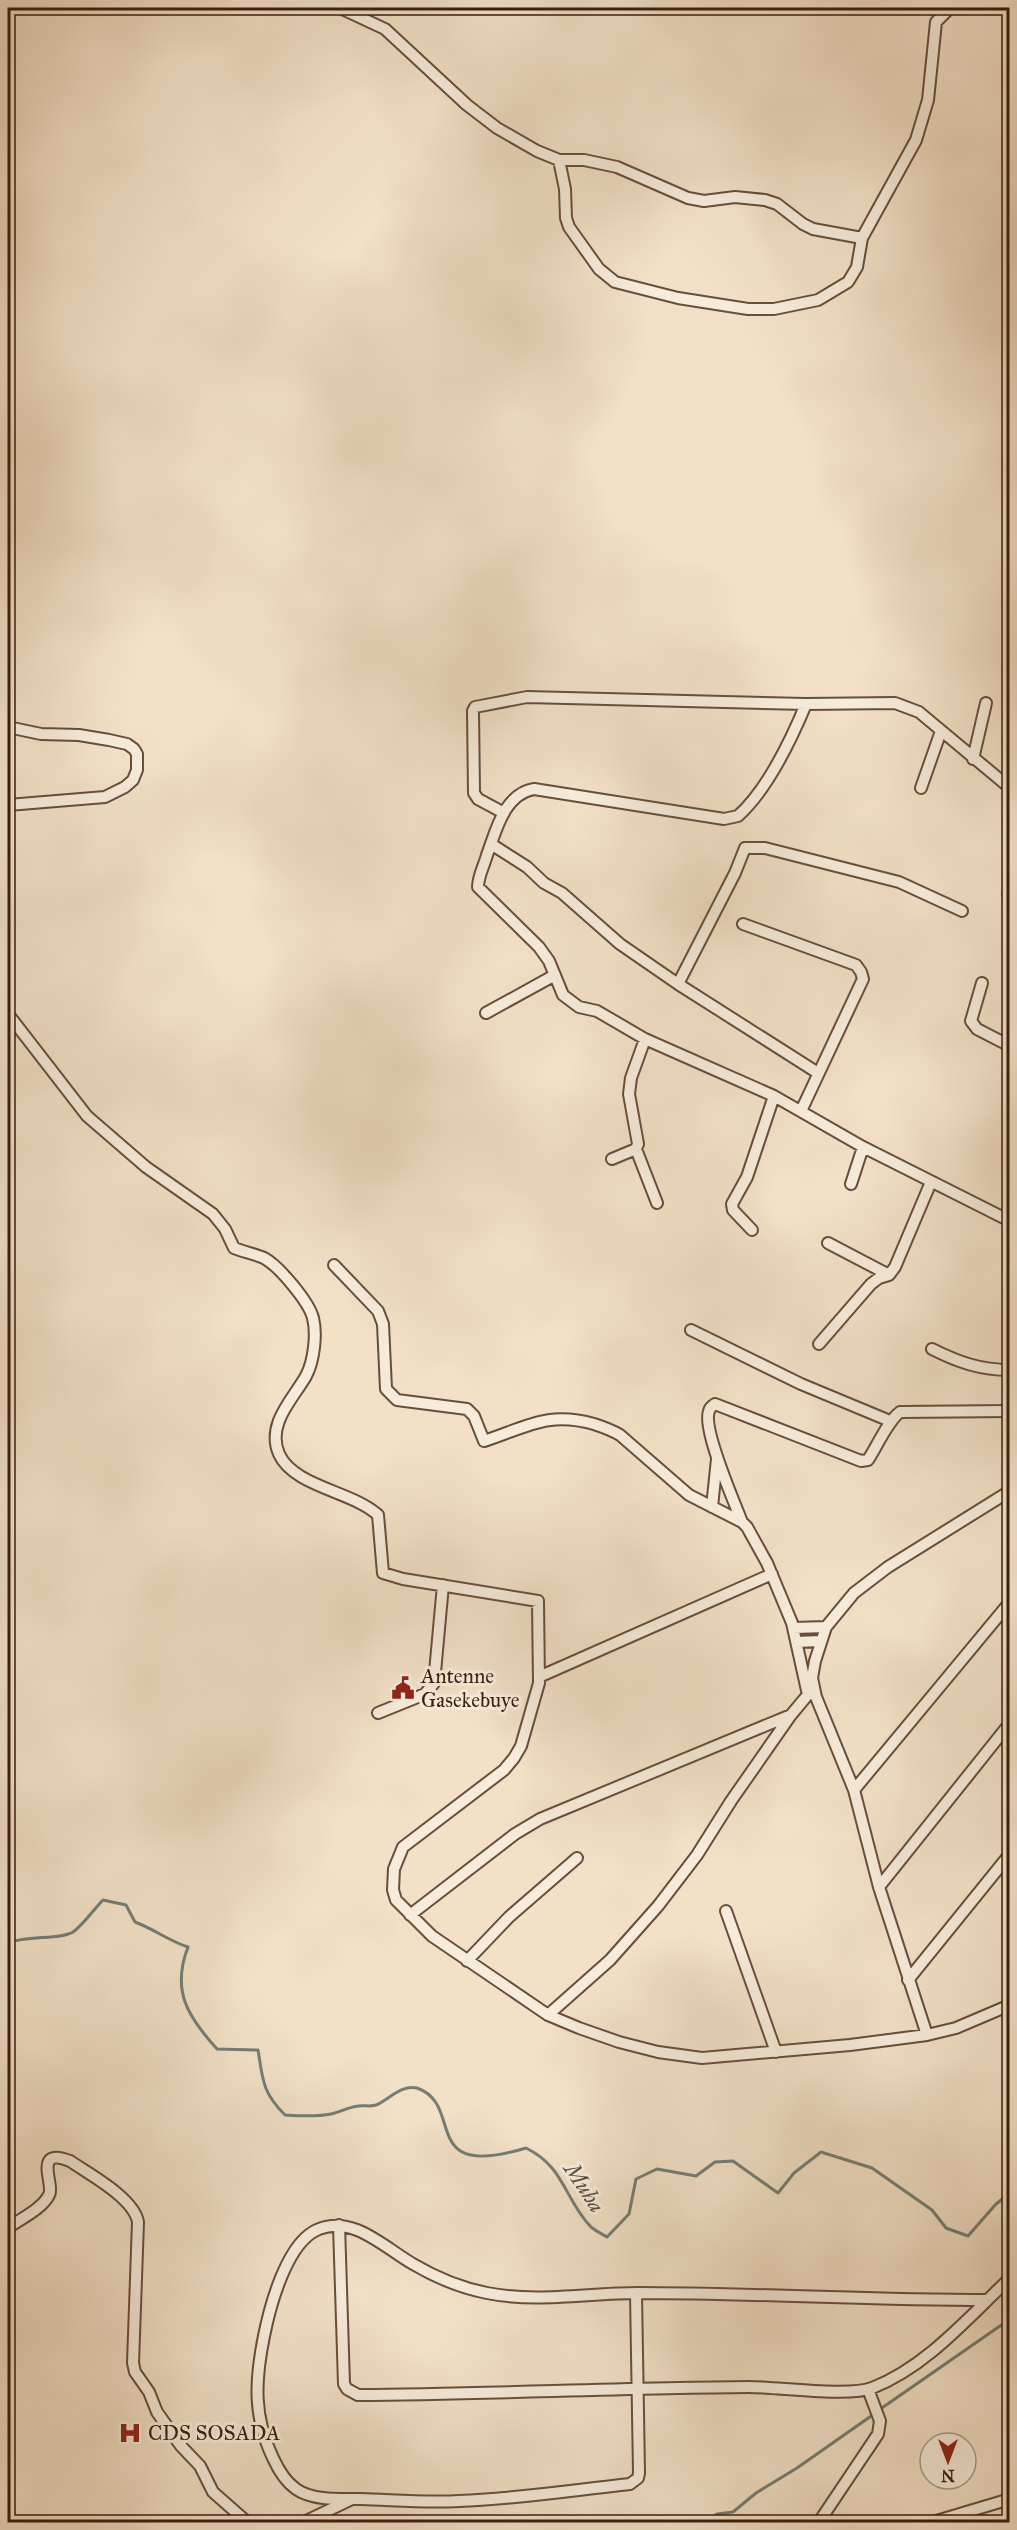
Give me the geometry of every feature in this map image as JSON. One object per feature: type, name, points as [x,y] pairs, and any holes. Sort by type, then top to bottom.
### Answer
[{"type":"street","points":[[340,8],[386,29],[467,105],[497,128],[519,142],[559,160],[584,160],[617,167],[650,183],[696,200],[749,197],[765,200],[777,204],[813,229],[862,238]]},
{"type":"street","points":[[559,160],[565,189],[566,218],[581,245],[607,277],[650,292],[706,304],[748,309],[774,309],[818,300],[848,282],[857,267],[862,238],[916,140],[928,100],[936,22],[950,8]]},
{"type":"street","points":[[504,813],[478,799],[474,792],[473,711],[476,707],[527,697],[806,704],[895,703],[919,712],[1010,788]]},
{"type":"street","points":[[974,759],[986,703]]},
{"type":"street","points":[[806,704],[791,739],[761,787],[738,816],[724,819],[534,789],[520,794],[504,813],[491,844],[478,887],[539,947],[549,962],[563,994],[579,1007],[597,1011],[645,1039],[774,1096],[863,1147],[1010,1221]]},
{"type":"street","points":[[8,728],[41,734],[79,735],[127,744],[134,748],[136,770],[133,780],[125,787],[105,797],[8,805]]},
{"type":"street","points":[[921,788],[941,731]]},
{"type":"street","points":[[491,844],[526,867],[544,883],[562,893],[620,944],[678,984],[818,1073]]},
{"type":"street","points":[[678,984],[748,846],[765,848],[899,882],[962,911]]},
{"type":"street","points":[[743,924],[856,964],[861,972],[863,980],[801,1111]]},
{"type":"street","points":[[486,1013],[555,975]]},
{"type":"street","points":[[982,983],[971,1021],[977,1029],[1010,1046]]},
{"type":"street","points":[[8,1014],[87,1116],[146,1167],[213,1214],[225,1229],[234,1248],[266,1259],[308,1306],[313,1317],[314,1330],[311,1358],[306,1375],[287,1402],[280,1417],[276,1431],[279,1454],[284,1463],[297,1474],[363,1505],[378,1515],[383,1573],[403,1579],[538,1601],[541,1676],[521,1746],[514,1758],[466,1801],[403,1847],[394,1869],[393,1890],[396,1900],[410,1916],[432,1936],[548,2015],[619,2042],[682,2056],[702,2058],[776,2052],[927,2035],[956,2028],[1005,2008],[1010,1997]]},
{"type":"street","points":[[645,1039],[629,1094],[638,1144],[636,1149],[657,1203]]},
{"type":"street","points":[[752,1230],[732,1210],[732,1204],[747,1177],[774,1096]]},
{"type":"street","points":[[851,1184],[863,1147]]},
{"type":"street","points":[[612,1159],[636,1149]]},
{"type":"street","points":[[819,1344],[871,1284],[889,1275],[932,1182]]},
{"type":"street","points":[[828,1243],[889,1275]]},
{"type":"street","points":[[334,1265],[378,1311],[383,1324],[386,1389],[393,1397],[468,1409],[474,1416],[484,1441],[521,1427],[556,1418],[575,1419],[609,1429],[620,1435],[689,1495],[742,1521]]},
{"type":"street","points":[[691,1330],[801,1384],[890,1421]]},
{"type":"street","points":[[932,1350],[962,1364],[979,1368],[1010,1370]]},
{"type":"street","points":[[927,2035],[879,1887],[854,1790],[811,1692],[794,1628],[772,1574],[742,1521],[717,1457],[708,1419],[709,1410],[715,1404],[861,1461],[868,1460],[885,1435],[890,1421],[900,1412],[1010,1411]]},
{"type":"street","points":[[712,1507],[717,1457]]},
{"type":"street","points":[[548,2015],[610,1960],[658,1906],[697,1855],[731,1801],[791,1715],[811,1692],[820,1641],[826,1627],[854,1593],[888,1567],[1010,1491]]},
{"type":"street","points":[[541,1676],[772,1574]]},
{"type":"street","points":[[378,1713],[424,1695],[434,1683],[443,1585]]},
{"type":"street","points":[[854,1790],[1010,1602]]},
{"type":"street","points":[[794,1628],[826,1627]]},
{"type":"street","points":[[797,1642],[820,1641]]},
{"type":"street","points":[[410,1916],[515,1834],[540,1819],[791,1715]]},
{"type":"street","points":[[879,1887],[1010,1723]]},
{"type":"street","points":[[908,1980],[1010,1854]]},
{"type":"street","points":[[467,1961],[509,1917],[577,1858]]},
{"type":"street","points":[[726,1911],[776,2052]]},
{"type":"street","points":[[8,2228],[39,2206],[50,2194],[51,2188],[46,2169],[49,2162],[55,2159],[62,2158],[70,2161],[131,2207],[138,2222],[135,2372],[149,2392],[157,2412],[181,2446],[200,2466],[213,2492],[247,2523]]},
{"type":"street","points":[[636,2293],[639,2473],[635,2481],[630,2484],[459,2501],[353,2499],[307,2494],[297,2490],[286,2480],[263,2438],[257,2410],[256,2380],[268,2316],[281,2278],[300,2243],[309,2233],[321,2228],[339,2225],[359,2231],[415,2266],[484,2292],[512,2296],[636,2293],[987,2300]]},
{"type":"street","points":[[339,2225],[344,2384],[351,2392],[358,2395],[638,2389],[868,2389],[916,2364],[1010,2278]]},
{"type":"street","points":[[819,2523],[878,2434],[880,2421],[868,2389]]},
{"type":"street","points":[[304,2523],[353,2499]]},
{"type":"street","points":[[933,2523],[1010,2499]]},
{"type":"waterway","name":"Muha","points":[[8,1943],[73,1932],[103,1900],[126,1905],[135,1922],[188,1947],[181,1977],[185,2002],[191,2014],[217,2049],[258,2050],[265,2085],[277,2107],[285,2115],[320,2116],[360,2106],[374,2106],[401,2090],[417,2088],[431,2097],[439,2109],[449,2137],[457,2148],[470,2155],[492,2156],[526,2148],[549,2164],[582,2216],[591,2227],[607,2237],[629,2214],[636,2179],[657,2169],[696,2176],[715,2162],[733,2161],[778,2193],[794,2173],[821,2152],[872,2168],[932,2210],[946,2228],[968,2236],[996,2204],[1010,2193]]},
{"type":"waterway","points":[[879,2410],[1010,2319]]},
{"type":"waterway","points":[[705,2522],[717,2514],[733,2512],[756,2493],[797,2468],[874,2414]]},
{"type":"place","name":"Antenne Gasekebuye","points":[[403,1688]]},
{"type":"place","name":"CDS SOSADA","points":[[130,2433]]}]
